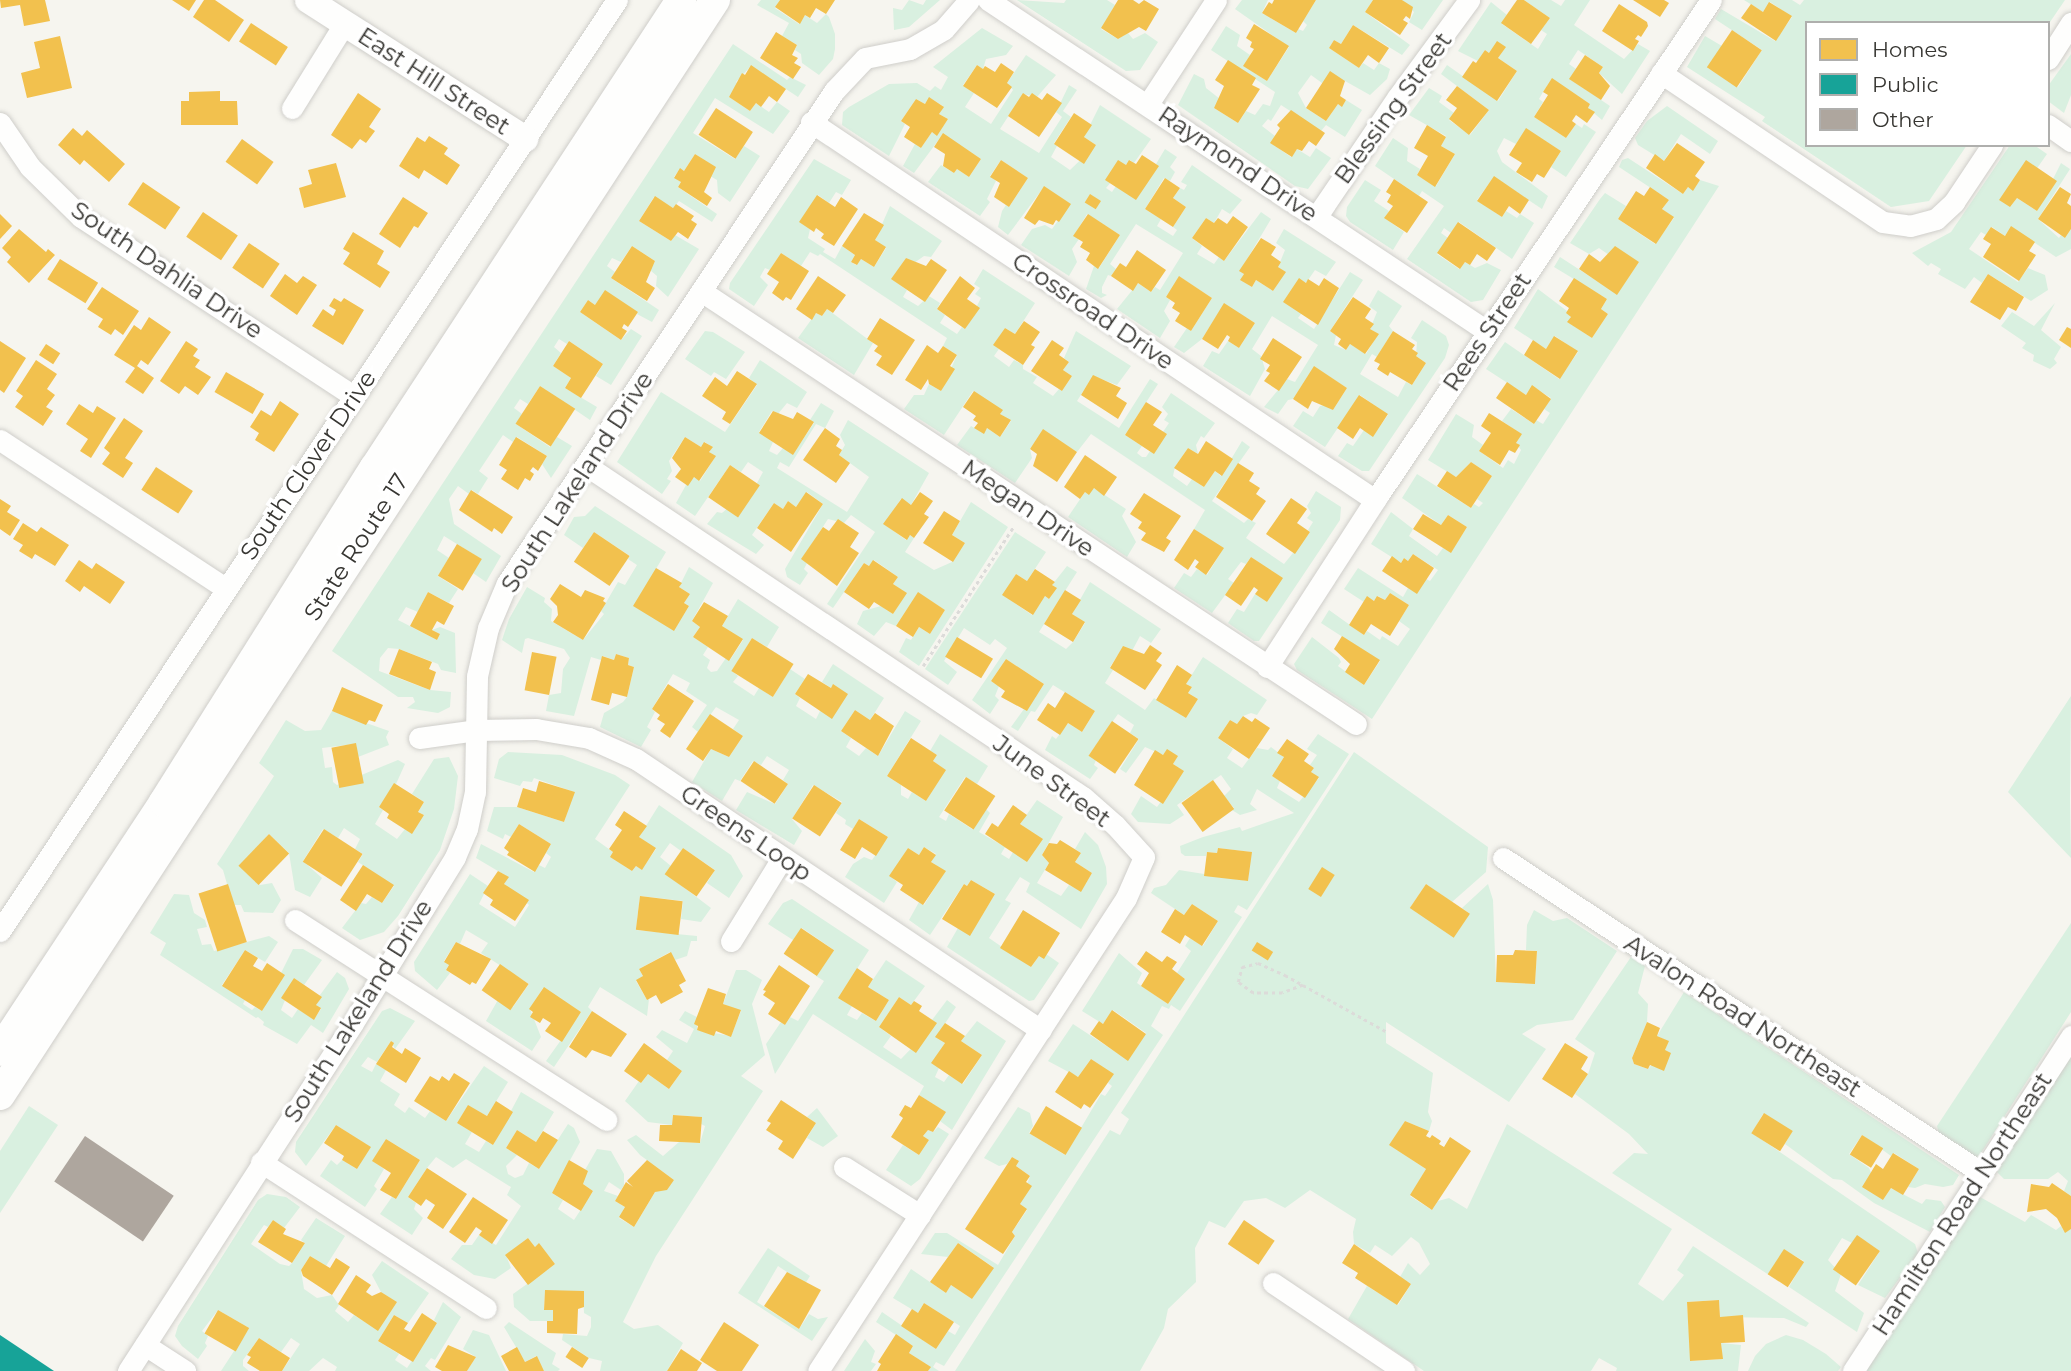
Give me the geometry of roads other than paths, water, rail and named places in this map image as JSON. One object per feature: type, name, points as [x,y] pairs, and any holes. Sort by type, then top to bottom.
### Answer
[{"type":"highway","name":"State Route 17","points":[[0,1051],[164,802],[382,458],[681,0]]},
{"type":"highway","name":"State Route 17","points":[[0,1095],[715,0]]},
{"type":"main road","name":"East Hill Street","points":[[308,0],[525,139]]},
{"type":"street","name":"South Clover Drive","points":[[0,931],[617,0]]},
{"type":"street","name":"South Lakeland Drive","points":[[128,1371],[453,861],[465,834],[475,792],[478,670],[488,628],[506,583],[587,466],[811,122],[834,91],[865,58],[910,50],[944,29],[969,0]]},
{"type":"street","name":"Raymond Drive","points":[[988,0],[1487,331]]},
{"type":"street","points":[[1148,104],[1216,0]]},
{"type":"street","name":"Blessing Street","points":[[1317,216],[1397,98],[1469,0]]},
{"type":"street","name":"Rees Street","points":[[1268,667],[1487,331],[1711,0]]},
{"type":"street","points":[[2050,56],[2071,23]]},
{"type":"street","points":[[292,108],[344,24]]},
{"type":"street","points":[[1661,73],[1883,222],[1910,226],[1936,219],[1954,201],[1991,147]]},
{"type":"street","name":"Crossroad Drive","points":[[811,122],[1375,500]]},
{"type":"street","name":"South Dahlia Drive","points":[[0,123],[30,167],[81,216],[354,396]]},
{"type":"street","points":[[2050,126],[2071,141]]},
{"type":"street","name":"Megan Drive","points":[[701,291],[1356,724]]},
{"type":"street","points":[[0,440],[225,588]]},
{"type":"street","name":"June Street","points":[[587,466],[1083,797],[1115,825],[1144,857],[1126,898],[818,1371]]},
{"type":"street","name":"Greens Loop","points":[[419,738],[477,730],[536,729],[589,738],[636,759],[1041,1030]]},
{"type":"street","points":[[730,941],[782,858]]},
{"type":"street","name":"Avalon Road Northeast","points":[[1503,858],[1982,1173]]},
{"type":"street","points":[[295,920],[606,1120]]},
{"type":"street","name":"Hamilton Road Northeast","points":[[1853,1371],[2071,1036]]},
{"type":"street","points":[[261,1162],[486,1307]]},
{"type":"street","points":[[844,1167],[920,1214]]},
{"type":"street","points":[[1273,1283],[1404,1371]]},
{"type":"street","points":[[145,1345],[185,1371]]}]
